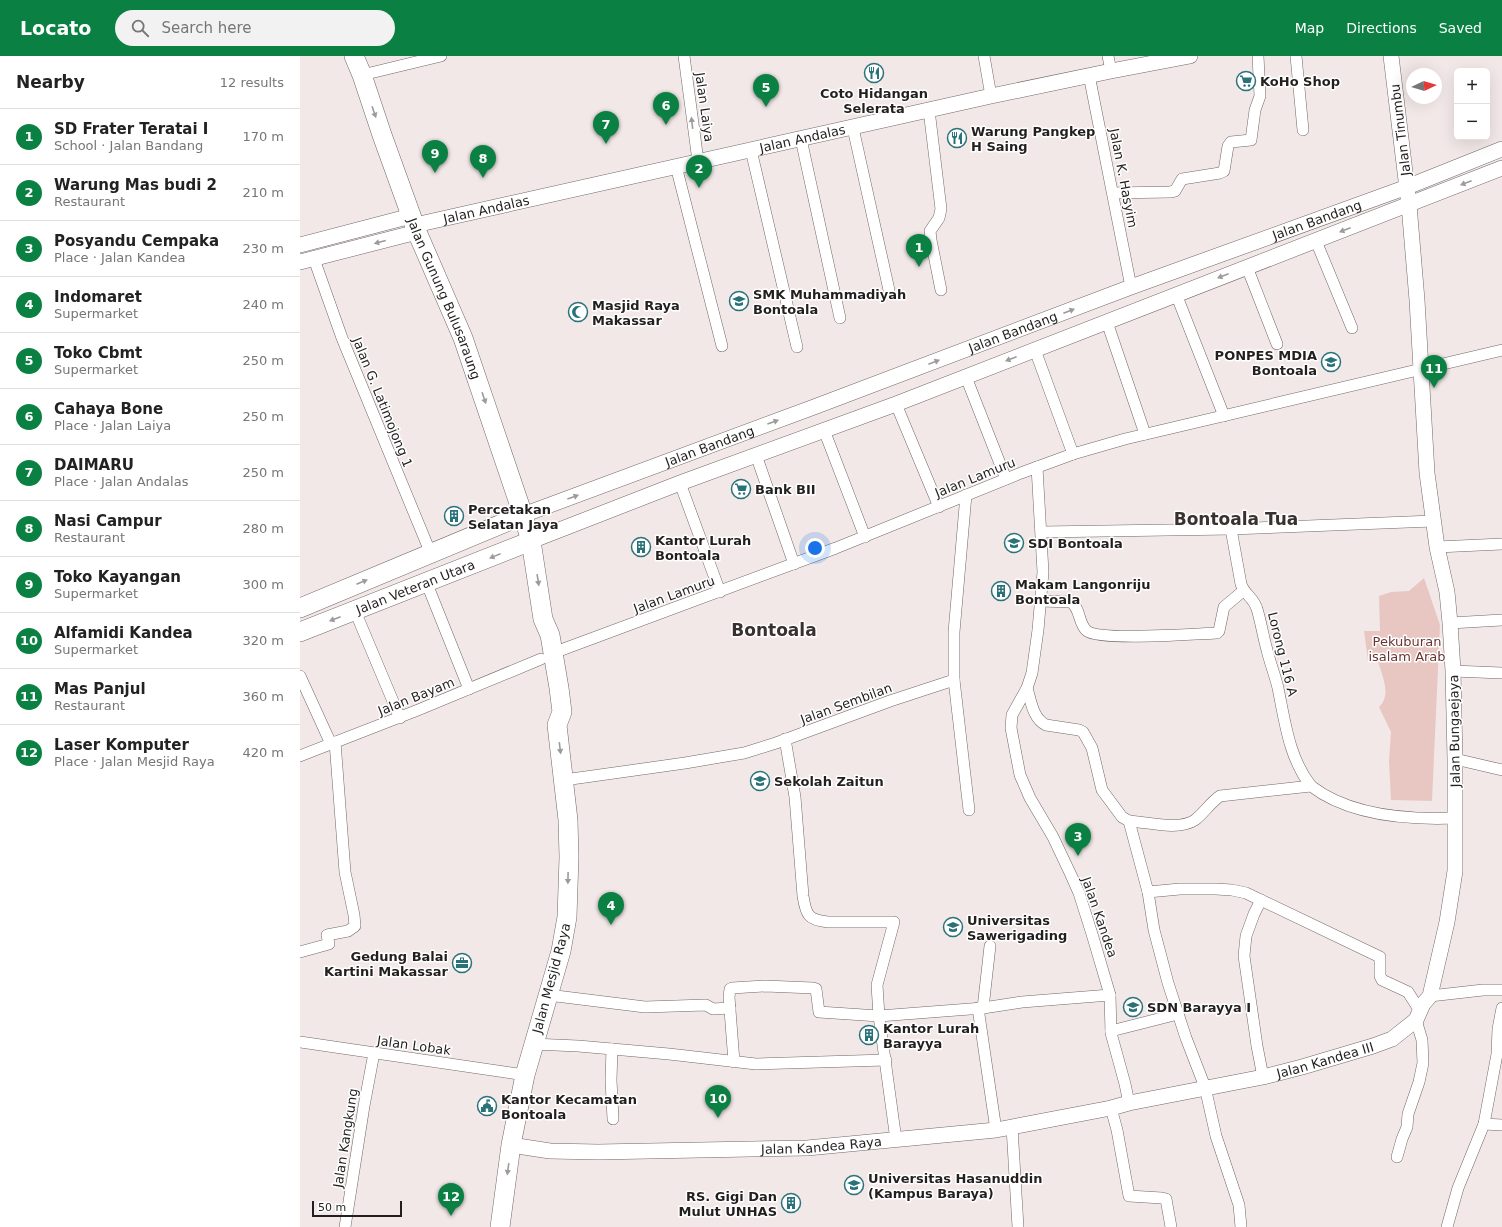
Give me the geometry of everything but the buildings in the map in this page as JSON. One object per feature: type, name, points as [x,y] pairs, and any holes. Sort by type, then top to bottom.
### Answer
[{"type":"highway","name":"Jalan Gunung Bulusaraung","points":[[354,56],[362,74],[414,224],[463,338],[531,542]]},
{"type":"highway","name":"Jalan Veteran Utara","points":[[300,608],[523,515]]},
{"type":"highway","name":"Jalan Veteran Utara","points":[[300,632],[427,584],[531,542]]},
{"type":"highway","name":"Jalan Mesjid Raya","points":[[500,1227],[511,1146],[525,1075],[561,951],[567,917],[569,857],[568,820],[557,725],[562,712],[559,688],[547,656],[550,636],[543,619],[531,542]]},
{"type":"main road","name":"Jalan Andalas","points":[[414,224],[1089,75],[1190,56]]},
{"type":"main road","name":"Jalan Tinumbu","points":[[1391,56],[1408,205],[1422,370]]},
{"type":"main road","name":"Jalan Bandang","points":[[523,515],[1131,287],[1406,187],[1502,148]]},
{"type":"main road","name":"Jalan Bandang","points":[[531,542],[680,483],[896,404],[1502,168]]},
{"type":"main road","points":[[300,245],[414,224]]},
{"type":"main road","points":[[307,260],[414,224]]},
{"type":"main road","name":"Jalan Bungaejaya","points":[[1422,370],[1425,458],[1437,547],[1447,592],[1450,623],[1453,671],[1456,818],[1456,851],[1453,892],[1430,996]]},
{"type":"main road","points":[[910,371],[920,394]]},
{"type":"main road","name":"Jalan Kandea III","points":[[1129,1103],[1205,1087],[1263,1077],[1373,1046],[1392,1039],[1418,1016],[1423,1004],[1430,996]]},
{"type":"main road","name":"Jalan Kandea Raya","points":[[511,1146],[550,1151],[649,1152],[807,1148],[996,1130],[1111,1108],[1129,1103]]},
{"type":"street","points":[[362,74],[441,56]]},
{"type":"street","name":"Jalan Laiya","points":[[684,56],[698,161]]},
{"type":"street","points":[[984,56],[992,96]]},
{"type":"street","points":[[1108,56],[1111,71]]},
{"type":"street","points":[[1113,193],[1170,192],[1176,189],[1182,179],[1220,173],[1224,171],[1228,146],[1231,142],[1251,140],[1255,110],[1260,96],[1258,56]]},
{"type":"street","points":[[1296,56],[1303,130]]},
{"type":"street","name":"Jalan K. Hasyim","points":[[1089,75],[1131,287]]},
{"type":"street","points":[[929,110],[941,209],[939,218],[930,231],[940,290]]},
{"type":"street","points":[[853,128],[889,290]]},
{"type":"street","points":[[801,139],[840,318]]},
{"type":"street","points":[[752,150],[797,346]]},
{"type":"street","points":[[676,166],[722,346]]},
{"type":"street","points":[[1316,241],[1352,328]]},
{"type":"street","name":"Jalan G. Latimojong 1","points":[[307,260],[342,338],[431,554]]},
{"type":"street","points":[[1247,267],[1277,344]]},
{"type":"street","points":[[1176,294],[1224,416]]},
{"type":"street","points":[[1107,322],[1145,434]]},
{"type":"street","points":[[1035,350],[1073,454]]},
{"type":"street","points":[[1422,370],[1502,350]]},
{"type":"street","name":"Jalan Lamuru","points":[[547,656],[865,537],[1006,479],[1073,454],[1145,434],[1422,370]]},
{"type":"street","points":[[966,377],[1006,479]]},
{"type":"street","points":[[896,404],[939,507]]},
{"type":"street","points":[[824,430],[865,537]]},
{"type":"street","points":[[756,455],[794,564]]},
{"type":"street","name":"Jalan Kandea","points":[[1038,467],[1043,572],[1035,658],[1027,688],[1012,715],[1011,721],[1019,770],[1030,798],[1055,842],[1079,893],[1110,995],[1111,1031],[1129,1103]]},
{"type":"street","points":[[680,483],[720,592]]},
{"type":"street","points":[[966,495],[953,652],[954,680],[969,810]]},
{"type":"street","points":[[1042,532],[1231,529],[1433,521]]},
{"type":"street","name":"Lorong 116 A","points":[[1231,529],[1243,591],[1252,598],[1256,607],[1277,686],[1288,738],[1302,774],[1311,786]]},
{"type":"street","points":[[1437,547],[1502,544]]},
{"type":"street","points":[[427,584],[469,689]]},
{"type":"street","points":[[1041,601],[1071,602],[1077,610],[1082,626],[1088,632],[1093,634],[1114,636],[1178,636],[1217,633],[1220,631],[1224,607],[1243,591]]},
{"type":"street","points":[[355,612],[400,718]]},
{"type":"street","points":[[1450,623],[1502,620]]},
{"type":"street","name":"Jalan Bayam","points":[[300,756],[400,718],[547,656]]},
{"type":"street","points":[[1453,671],[1502,673]]},
{"type":"street","points":[[300,676],[333,743],[345,872],[355,926],[348,931],[327,935],[329,944],[300,952]]},
{"type":"street","name":"Jalan Sembilan","points":[[564,780],[721,758],[762,748],[954,680]]},
{"type":"street","points":[[1027,688],[1035,714],[1041,723],[1079,730],[1087,738],[1092,748],[1102,790],[1122,817],[1129,821],[1167,825],[1183,824],[1196,819],[1212,802],[1220,796],[1311,786],[1337,802],[1376,812],[1418,819],[1456,818]]},
{"type":"street","points":[[785,739],[795,797],[803,896],[806,911],[809,917],[820,922],[894,922],[878,977],[878,995],[879,1016],[896,1140]]},
{"type":"street","points":[[1455,759],[1502,770]]},
{"type":"street","points":[[1129,821],[1148,892],[1156,938],[1178,1014],[1205,1087],[1216,1136],[1239,1205],[1241,1227]]},
{"type":"street","points":[[1148,892],[1180,889],[1216,889],[1246,893],[1380,957],[1380,976],[1382,980],[1408,992],[1418,1016],[1422,1040],[1423,1063],[1419,1082],[1408,1114],[1407,1127],[1397,1157]]},
{"type":"street","points":[[1261,900],[1246,936],[1244,956],[1254,1031],[1263,1077]]},
{"type":"street","points":[[990,946],[980,1008],[996,1130]]},
{"type":"street","points":[[734,1062],[729,993],[730,989],[732,988],[765,986],[806,987],[816,989],[819,1012],[879,1016],[1110,995]]},
{"type":"street","points":[[1430,996],[1483,990],[1502,990]]},
{"type":"street","points":[[548,995],[645,1007],[706,1005],[713,1009],[730,1008]]},
{"type":"street","points":[[1448,1227],[1458,1188],[1484,1124],[1498,1069],[1498,1029],[1502,1008]]},
{"type":"street","points":[[1111,1031],[1178,1014]]},
{"type":"street","name":"Jalan Lobak","points":[[300,1042],[525,1075]]},
{"type":"street","points":[[533,1044],[669,1054],[756,1064],[886,1060]]},
{"type":"street","points":[[612,1050],[611,1080],[614,1119]]},
{"type":"street","name":"Jalan Kangkung","points":[[345,1227],[374,1053]]},
{"type":"street","points":[[1111,1108],[1117,1130],[1129,1196],[1166,1199],[1171,1227]]},
{"type":"street","points":[[1484,1124],[1502,1125]]},
{"type":"street","points":[[1012,1127],[1018,1227]]},
{"type":"green space","name":"Pekuburan isalam Arab","points":[[1424,578],[1440,625],[1432,801],[1391,800],[1389,761],[1391,732],[1379,707],[1385,697],[1385,685],[1378,661],[1368,660],[1364,631],[1380,631],[1379,596],[1391,592],[1409,591]]},
{"type":"place","name":"Coto Hidangan Selerata","points":[[874,73]]},
{"type":"place","name":"KoHo Shop","points":[[1246,81]]},
{"type":"place","name":"Toko Cbmt","points":[[766,107]]},
{"type":"place","name":"Cahaya Bone","points":[[666,125]]},
{"type":"place","name":"Warung Pangkep H Saing","points":[[957,138]]},
{"type":"place","name":"DAIMARU","points":[[606,144]]},
{"type":"place","name":"Toko Kayangan","points":[[435,173]]},
{"type":"place","name":"Nasi Campur","points":[[483,178]]},
{"type":"place","name":"Warung Mas budi 2","points":[[699,188]]},
{"type":"place","name":"SD Frater Teratai I","points":[[919,267]]},
{"type":"place","name":"SMK Muhammadiyah Bontoala","points":[[739,301]]},
{"type":"place","name":"Masjid Raya Makassar","points":[[578,312]]},
{"type":"place","name":"PONPES MDIA Bontoala","points":[[1331,362]]},
{"type":"place","name":"Mas Panjul","points":[[1434,388]]},
{"type":"place","name":"Bank BII","points":[[741,489]]},
{"type":"place","name":"Percetakan Selatan Jaya","points":[[454,516]]},
{"type":"place","name":"SDI Bontoala","points":[[1014,543]]},
{"type":"place","name":"Kantor Lurah Bontoala","points":[[641,547]]},
{"type":"place","name":"Makam Langonriju Bontoala","points":[[1001,591]]},
{"type":"place","name":"Sekolah Zaitun","points":[[760,781]]},
{"type":"place","name":"Posyandu Cempaka","points":[[1078,856]]},
{"type":"place","name":"Indomaret","points":[[611,925]]},
{"type":"place","name":"Universitas Sawerigading","points":[[953,927]]},
{"type":"place","name":"Gedung Balai Kartini Makassar","points":[[462,963]]},
{"type":"place","name":"SDN Barayya I","points":[[1133,1007]]},
{"type":"place","name":"Kantor Lurah Barayya","points":[[869,1035]]},
{"type":"place","name":"Kantor Kecamatan Bontoala","points":[[487,1106]]},
{"type":"place","name":"Alfamidi Kandea","points":[[718,1118]]},
{"type":"place","name":"Universitas Hasanuddin (Kampus Baraya)","points":[[854,1185]]},
{"type":"place","name":"RS. Gigi Dan Mulut UNHAS","points":[[791,1203]]},
{"type":"place","name":"Laser Komputer","points":[[451,1216]]},
{"type":"district","name":"Bontoala Tua","points":[[1236,519]]},
{"type":"district","name":"Bontoala","points":[[774,630]]}]
